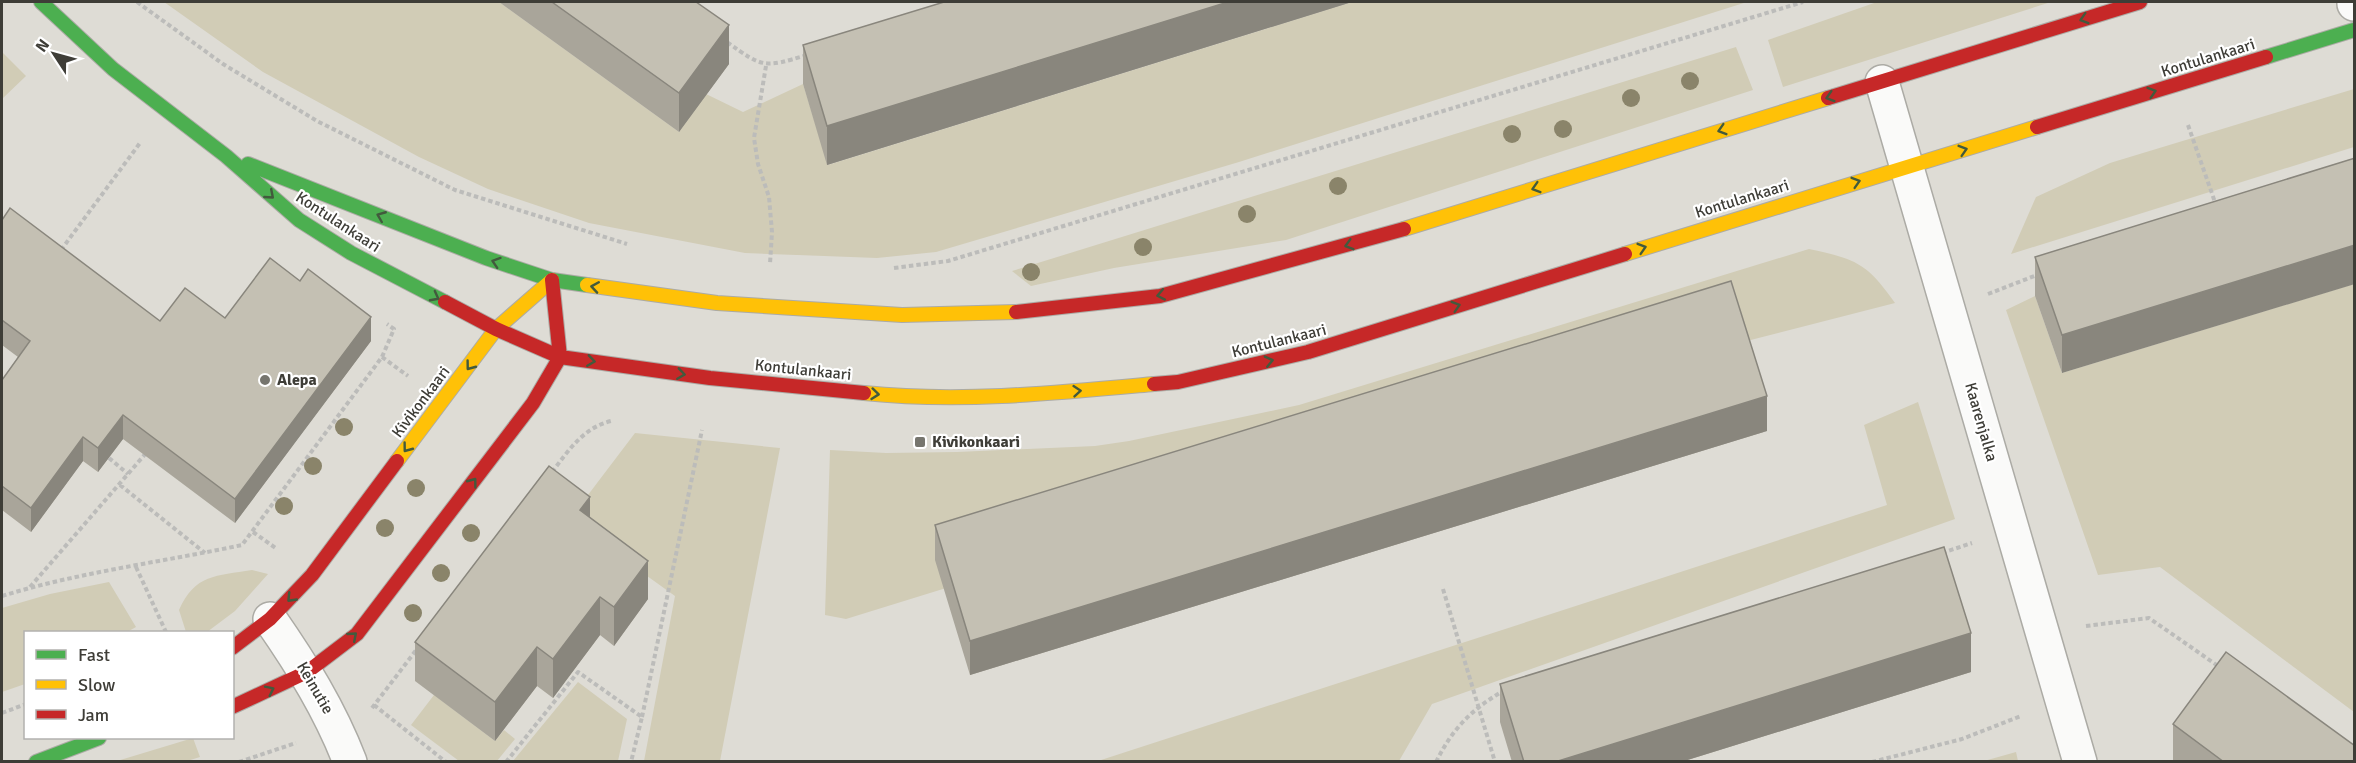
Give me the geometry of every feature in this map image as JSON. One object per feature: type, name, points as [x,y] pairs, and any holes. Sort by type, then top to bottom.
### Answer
[{"type":"main road","name":"Kontulankaari","points":[[40,2],[122,76],[226,156],[298,220],[351,253],[496,329],[560,357],[710,378],[901,397],[1018,396],[1178,382],[1308,352],[2355,30]]},
{"type":"main road","name":"Kontulankaari","points":[[226,156],[486,258],[552,280],[717,303],[902,315],[1024,312],[1160,296],[1352,245],[2140,2]]},
{"type":"main road","name":"Kivikonkaari","points":[[234,646],[270,619],[312,575],[496,329],[552,280]]},
{"type":"main road","points":[[234,706],[307,672],[357,634],[533,403],[560,357],[552,280]]},
{"type":"main road","points":[[36,762],[96,739]]},
{"type":"street","name":"Kaarenjalka","points":[[1882,82],[2080,762]]},
{"type":"street","name":"Keinutie","points":[[270,619],[307,672],[337,727],[350,762]]},
{"type":"path","points":[[137,2],[223,64],[317,121],[455,190],[636,247]]},
{"type":"path","points":[[888,268],[948,261],[1803,2]]},
{"type":"path","points":[[725,40],[755,62],[766,66],[814,53]]},
{"type":"path","points":[[766,66],[754,138],[758,164],[769,197],[772,232],[770,265]]},
{"type":"path","points":[[2186,119],[2216,206]]},
{"type":"path","points":[[59,253],[140,143]]},
{"type":"path","points":[[760,264],[782,266]]},
{"type":"path","points":[[2020,280],[2042,273]]},
{"type":"path","points":[[2,596],[30,587],[100,572],[136,567],[242,545],[382,357],[394,329]]},
{"type":"path","points":[[382,357],[410,377]]},
{"type":"path","points":[[546,480],[575,443],[594,426],[611,421]]},
{"type":"path","points":[[631,762],[702,430]]},
{"type":"path","points":[[30,587],[150,448]]},
{"type":"path","points":[[109,458],[128,474]]},
{"type":"path","points":[[120,485],[205,553]]},
{"type":"path","points":[[1932,556],[2013,531]]},
{"type":"path","points":[[253,532],[279,551]]},
{"type":"path","points":[[136,567],[165,631]]},
{"type":"path","points":[[1443,589],[1495,762]]},
{"type":"path","points":[[2042,632],[2150,618],[2228,672]]},
{"type":"path","points":[[422,642],[374,705],[446,762]]},
{"type":"path","points":[[506,762],[578,672],[642,717]]},
{"type":"path","points":[[1436,762],[1449,735],[1478,706],[1507,689]]},
{"type":"path","points":[[1872,762],[1962,739],[2062,700]]},
{"type":"path","points":[[2,713],[24,705]]},
{"type":"path","points":[[239,762],[283,748]]},
{"type":"shaded area","points":[[164,2],[499,2],[679,132],[706,94],[743,112],[803,84],[828,165],[1352,2],[1747,2],[1239,162],[936,252],[877,258],[745,253],[589,223],[488,189],[419,157],[263,72]]},
{"type":"shaded area","points":[[1877,2],[2051,2],[1783,87],[1768,40]]},
{"type":"shaded area","points":[[1736,47],[1753,90],[1286,240],[1114,268],[1031,286],[1012,271]]},
{"type":"shaded area","points":[[2,52],[26,76],[2,99]]},
{"type":"shaded area","points":[[2354,89],[2354,147],[2011,254],[2036,197],[2110,163]]},
{"type":"shaded area","points":[[1809,249],[1838,256],[1859,265],[1876,279],[1895,303],[1739,343],[846,619],[825,615],[830,450],[886,453],[957,452],[1095,446],[1129,441],[1299,405]]},
{"type":"shaded area","points":[[2354,284],[2354,712],[2160,567],[2098,575],[2006,310],[2035,296],[2062,373]]},
{"type":"shaded area","points":[[1918,402],[1955,519],[1432,704],[1399,761],[1098,761],[1887,505],[1864,425]]},
{"type":"shaded area","points":[[635,433],[780,448],[720,761],[644,761],[675,596],[569,520]]},
{"type":"shaded area","points":[[252,570],[268,574],[235,611],[208,631],[186,631],[179,610],[185,598],[200,583],[228,574]]},
{"type":"shaded area","points":[[109,582],[136,627],[129,631],[24,631],[24,684],[2,692],[2,608],[50,594]]},
{"type":"shaded area","points":[[578,682],[627,719],[618,761],[513,761]]},
{"type":"shaded area","points":[[434,695],[495,741],[504,730],[515,739],[497,761],[459,761],[411,725]]},
{"type":"shaded area","points":[[190,739],[193,739],[200,757],[187,761],[117,761]]},
{"type":"shaded area","points":[[2016,752],[2018,761],[1984,761]]},
{"type":"building","points":[[552,2],[696,2],[729,25],[679,93]]},
{"type":"building","points":[[944,2],[1228,2],[827,126],[803,45]]},
{"type":"building","points":[[2355,158],[2355,245],[2062,335],[2035,257]]},
{"type":"building","points":[[10,208],[160,321],[185,288],[225,318],[270,258],[300,281],[308,269],[371,317],[235,499],[123,415],[98,448],[83,437],[31,508],[2,486],[2,380],[30,341],[2,320],[2,220]]},
{"type":"building","points":[[1731,281],[1767,396],[970,641],[935,525]]},
{"type":"building","points":[[549,466],[590,497],[580,510],[648,561],[614,607],[600,597],[553,659],[537,647],[495,702],[415,642]]},
{"type":"building","points":[[1944,547],[1971,633],[1555,762],[1524,762],[1500,684]]},
{"type":"building","points":[[2226,652],[2355,746],[2355,762],[2224,762],[2173,724]]},
{"type":"traffic: fast","points":[[41,2],[113,69],[226,156],[299,220],[351,253],[445,302]]},
{"type":"traffic: fast","points":[[2266,57],[2354,30]]},
{"type":"traffic: fast","points":[[248,164],[486,258],[552,280],[587,285]]},
{"type":"traffic: fast","points":[[36,762],[96,739]]},
{"type":"traffic: slow","points":[[1404,229],[1828,98]]},
{"type":"traffic: slow","points":[[1625,254],[2037,127]]},
{"type":"traffic: slow","points":[[397,461],[496,329],[552,280]]},
{"type":"traffic: slow","points":[[587,285],[717,303],[902,315],[1016,312]]},
{"type":"traffic: slow","points":[[864,393],[973,397],[1154,384]]},
{"type":"traffic: jam","points":[[1828,98],[2140,2]]},
{"type":"traffic: jam","points":[[2037,127],[2266,57]]},
{"type":"traffic: jam","points":[[1016,312],[1160,296],[1404,229]]},
{"type":"traffic: jam","points":[[1154,384],[1178,382],[1308,352],[1625,254]]},
{"type":"traffic: jam","points":[[234,706],[307,672],[357,634],[533,403],[560,357],[552,280]]},
{"type":"traffic: jam","points":[[445,302],[496,329],[560,357],[710,378],[864,393]]},
{"type":"traffic: jam","points":[[234,646],[270,619],[312,575],[397,461]]},
{"type":"place","name":"Alepa","points":[[265,380]]},
{"type":"place","name":"Kivikonkaari","points":[[920,442]]}]
